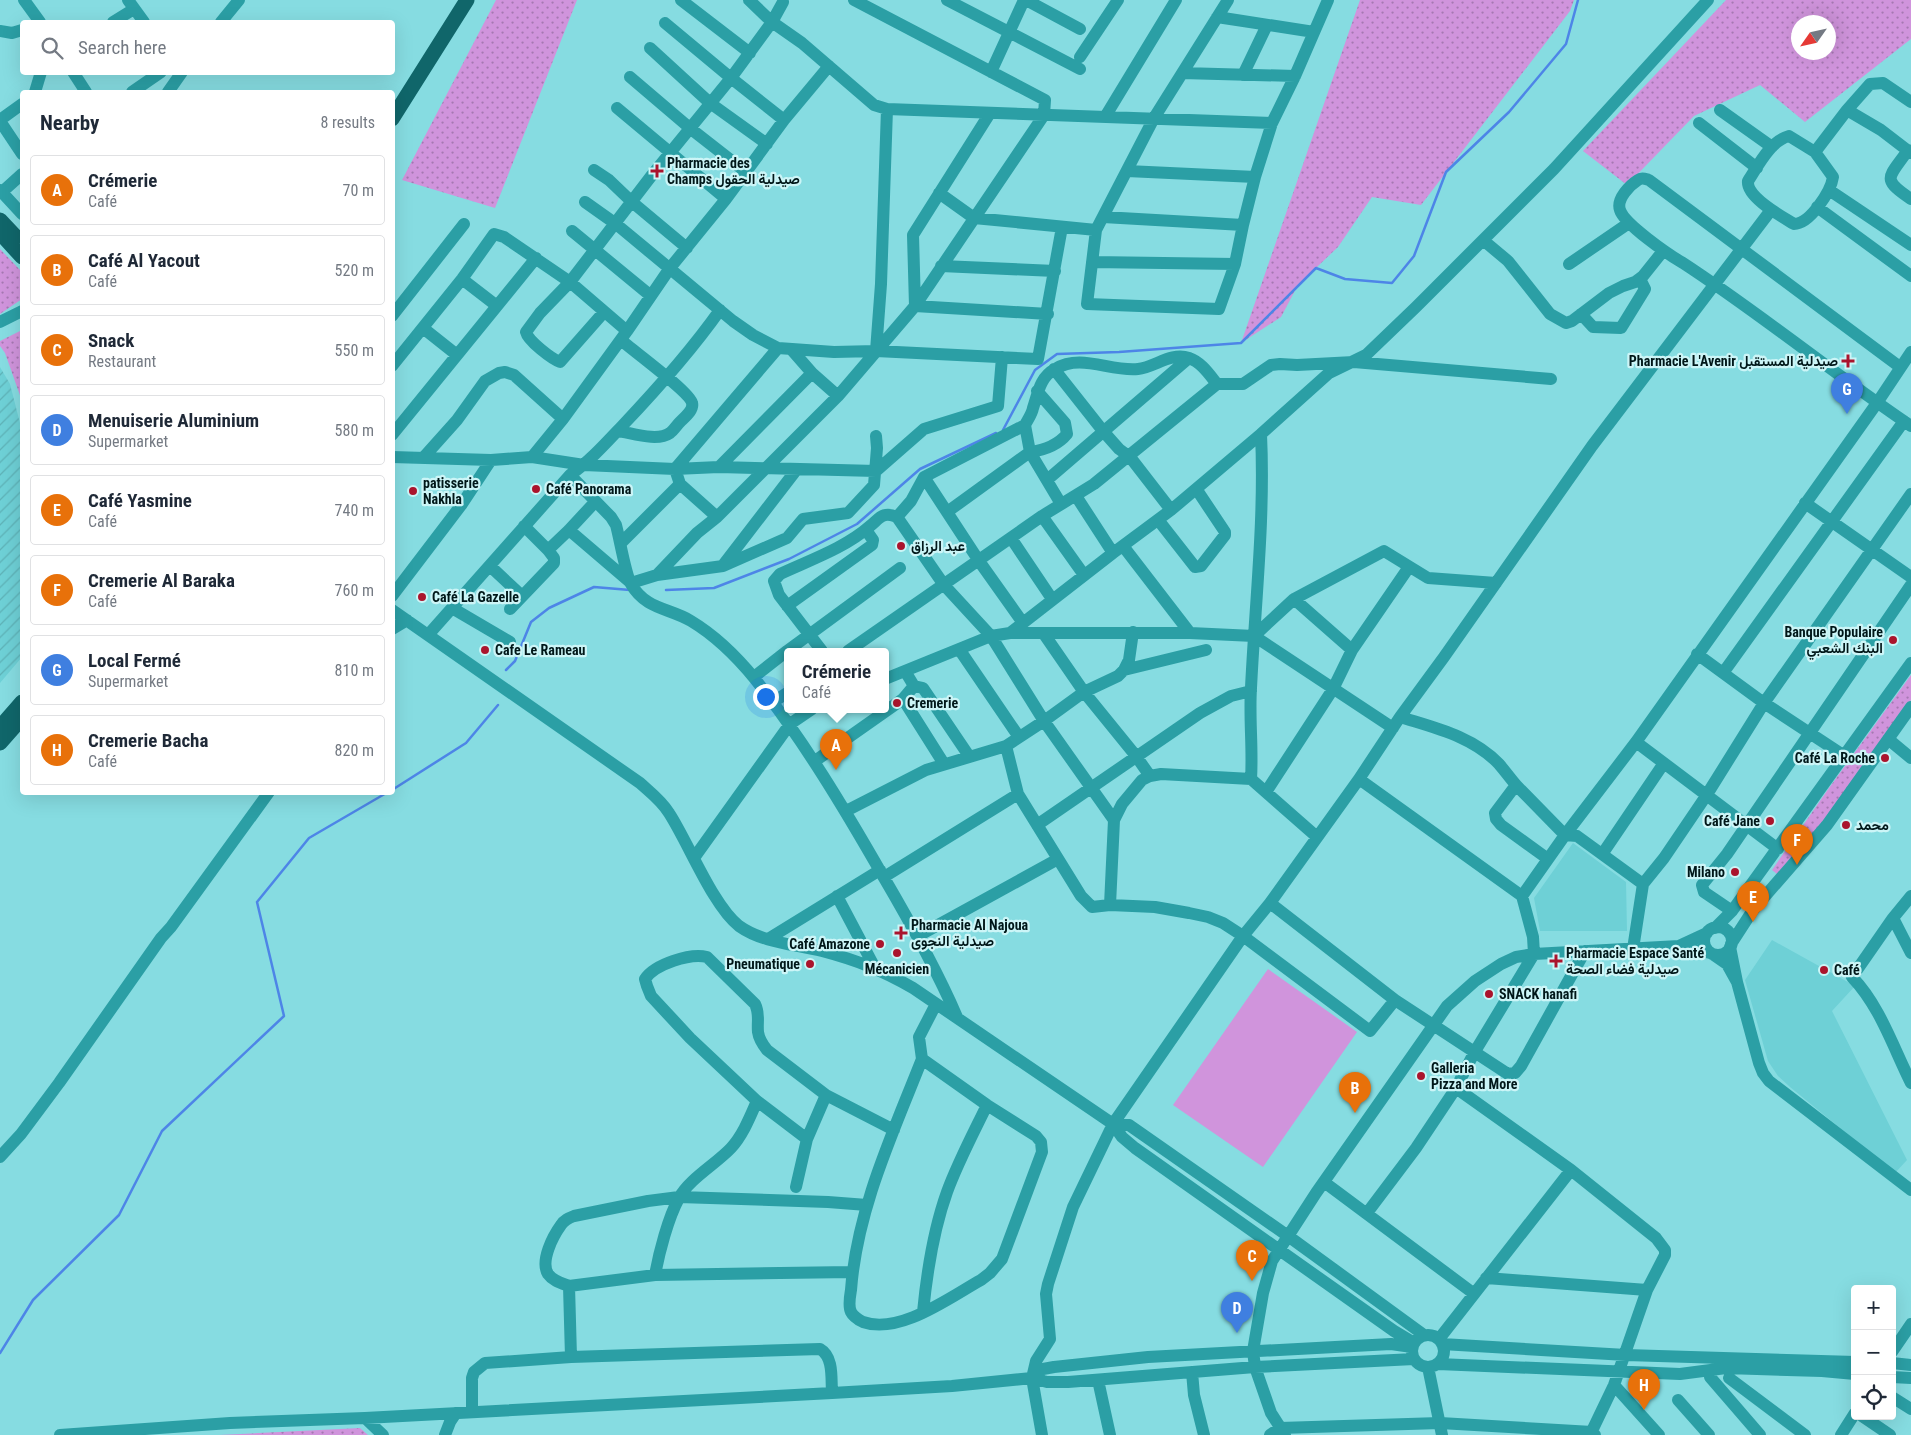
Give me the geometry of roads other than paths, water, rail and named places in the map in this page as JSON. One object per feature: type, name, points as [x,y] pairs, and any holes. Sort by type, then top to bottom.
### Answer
[{"type":"main road","points":[[395,114],[467,0]]},
{"type":"main road","points":[[0,220],[20,242]]},
{"type":"main road","points":[[0,233],[20,255]]},
{"type":"main road","points":[[0,727],[20,704]]},
{"type":"main road","points":[[0,743],[20,720]]},
{"type":"street","points":[[223,20],[239,0]]},
{"type":"street","points":[[681,0],[750,53]]},
{"type":"street","points":[[749,0],[772,22],[802,42],[874,105],[887,109],[1272,123]]},
{"type":"street","points":[[658,575],[697,533],[717,517],[838,396],[915,306],[1044,115],[1045,100],[854,0]]},
{"type":"street","points":[[947,0],[1009,32],[1080,63],[1118,0]]},
{"type":"street","points":[[1105,117],[1176,0]]},
{"type":"street","points":[[1228,0],[1154,118],[1096,230],[1087,304],[1219,309],[1235,264],[1255,177],[1272,123],[1328,0]]},
{"type":"street","points":[[1010,633],[1197,490],[1329,373],[1354,362],[1372,349],[1554,169],[1708,0]]},
{"type":"street","points":[[27,1],[37,20]]},
{"type":"street","points":[[991,72],[1009,32],[1028,1],[1080,29]]},
{"type":"street","points":[[604,312],[560,362],[527,337],[526,332],[540,314],[570,282],[731,78],[772,22],[783,2]]},
{"type":"street","points":[[115,20],[131,4],[143,20]]},
{"type":"street","points":[[1217,17],[1314,32]]},
{"type":"street","points":[[665,23],[784,120]]},
{"type":"street","points":[[1243,74],[1267,25]]},
{"type":"street","points":[[0,31],[12,33],[20,31]]},
{"type":"street","points":[[650,48],[710,103],[767,144]]},
{"type":"street","points":[[532,457],[563,419],[624,336],[670,268],[726,199],[784,120],[829,66]]},
{"type":"street","points":[[1182,73],[1295,76]]},
{"type":"street","points":[[36,90],[41,75]]},
{"type":"street","points":[[75,75],[85,90]]},
{"type":"street","points":[[135,90],[157,75]]},
{"type":"street","points":[[169,90],[180,75]]},
{"type":"street","points":[[630,77],[691,129],[746,172]]},
{"type":"street","points":[[1815,152],[1863,89],[1870,84],[1875,82],[1883,83],[1911,102]]},
{"type":"street","points":[[20,105],[0,120],[20,151]]},
{"type":"street","points":[[617,108],[726,199]]},
{"type":"street","points":[[876,351],[881,284],[887,109]]},
{"type":"street","points":[[1720,110],[1772,147]]},
{"type":"street","points":[[1847,110],[1881,130],[1909,151],[1891,176],[1890,181],[1894,187],[1911,199]]},
{"type":"street","points":[[915,306],[913,235],[990,113]]},
{"type":"street","points":[[1699,123],[1757,168]]},
{"type":"street","points":[[1789,136],[1815,152],[1833,174],[1834,179],[1817,207],[1804,221],[1794,224],[1771,210],[1749,191],[1748,181],[1772,147],[1781,140],[1789,136]]},
{"type":"street","points":[[594,170],[609,180],[687,248]]},
{"type":"street","points":[[1127,171],[1255,177]]},
{"type":"street","points":[[20,176],[1,191],[20,212]]},
{"type":"street","points":[[1723,673],[1908,424],[1714,284],[1664,251],[1629,222],[1620,212],[1620,200],[1624,193],[1638,180],[1645,178],[1900,367]]},
{"type":"street","points":[[1829,190],[1911,246]]},
{"type":"street","points":[[939,193],[974,218],[1096,230]]},
{"type":"street","points":[[585,202],[616,224],[753,335],[778,348],[856,353],[876,351],[1038,359],[1048,314],[1062,227]]},
{"type":"street","points":[[1817,207],[1911,276]]},
{"type":"street","points":[[1042,1435],[1032,1378],[1036,1361],[1050,1339],[1046,1294],[1051,1272],[1060,1242],[1081,1188],[1113,1124],[1243,936],[1270,903],[1592,446],[1771,210]]},
{"type":"street","points":[[1103,217],[1243,224]]},
{"type":"street","points":[[1569,264],[1629,222]]},
{"type":"street","points":[[395,312],[464,224]]},
{"type":"street","points":[[572,231],[651,296]]},
{"type":"street","points":[[395,362],[462,279],[494,234],[498,234],[570,282],[604,312],[624,336],[689,398],[692,404],[691,410],[670,433],[661,436],[649,436],[618,431]]},
{"type":"street","points":[[1482,240],[1495,249],[1514,268],[1550,314],[1566,322],[1572,321],[1609,294],[1640,279],[1664,251]]},
{"type":"street","points":[[395,431],[536,258]]},
{"type":"street","points":[[1092,262],[1235,264]]},
{"type":"street","points":[[941,266],[1055,271]]},
{"type":"street","points":[[462,279],[497,306]]},
{"type":"street","points":[[1581,314],[1593,327],[1620,328],[1645,289],[1640,279]]},
{"type":"street","points":[[915,306],[1048,314]]},
{"type":"street","points":[[428,635],[570,475],[584,465],[618,431],[694,346],[720,310]]},
{"type":"street","points":[[0,322],[20,312]]},
{"type":"street","points":[[423,328],[457,354]]},
{"type":"street","points":[[675,469],[778,348]]},
{"type":"street","points":[[791,349],[838,396]]},
{"type":"street","points":[[1522,896],[1565,835],[1636,742],[1877,403],[1911,352]]},
{"type":"street","points":[[896,516],[911,501],[924,477],[1025,425],[1033,409],[1037,390],[1054,369],[1074,362],[1137,369],[1177,356],[1199,363],[1217,384]]},
{"type":"street","points":[[395,457],[491,460],[532,457],[584,465],[675,469],[719,467],[876,471],[924,429],[998,406],[1002,357]]},
{"type":"street","points":[[1047,480],[1188,358]]},
{"type":"street","points":[[852,648],[1042,516],[1094,484],[1130,457],[1217,384],[1243,384],[1271,365],[1354,362],[1551,379]]},
{"type":"street","points":[[1054,369],[1103,431],[1119,449],[1130,457],[1171,510]]},
{"type":"street","points":[[423,458],[457,420],[485,381],[499,372],[514,375],[563,419]]},
{"type":"street","points":[[719,467],[812,372]]},
{"type":"street","points":[[947,512],[1030,452],[1041,451],[1052,446],[1062,440],[1067,434],[1065,423],[1037,390]]},
{"type":"street","points":[[1025,425],[1030,452],[1061,504]]},
{"type":"street","points":[[1251,779],[1251,691],[1262,489],[1261,434]]},
{"type":"street","points":[[631,583],[658,575],[723,566],[787,538],[803,519],[848,513],[874,485],[876,436]]},
{"type":"street","points":[[395,592],[462,504],[491,460]]},
{"type":"street","points":[[675,469],[680,484],[717,517]]},
{"type":"street","points":[[723,566],[797,469]]},
{"type":"street","points":[[570,475],[611,517],[616,525],[631,583]]},
{"type":"street","points":[[924,477],[979,561],[1023,623]]},
{"type":"street","points":[[620,543],[680,484]]},
{"type":"street","points":[[1158,521],[1195,567],[1201,566],[1225,535],[1225,532],[1197,490]]},
{"type":"street","points":[[1633,949],[1643,884],[1664,858],[1706,796],[1764,703],[1911,494]]},
{"type":"street","points":[[1076,496],[1118,549],[1190,633]]},
{"type":"street","points":[[548,550],[570,530],[595,502]]},
{"type":"street","points":[[1805,503],[1911,577]]},
{"type":"street","points":[[820,648],[779,595],[774,581],[776,578],[851,541],[882,516],[889,514],[896,516],[944,585],[991,636],[1044,721],[1114,820]]},
{"type":"street","points":[[1042,516],[1084,576]]},
{"type":"street","points":[[510,609],[552,565],[554,558],[524,526]]},
{"type":"street","points":[[570,530],[631,583],[649,603],[690,620],[736,656],[754,677],[790,724],[846,811],[918,936],[957,1017]]},
{"type":"street","points":[[787,606],[872,545],[873,540],[866,530]]},
{"type":"street","points":[[1010,538],[1052,599]]},
{"type":"street","points":[[1254,636],[1294,599],[1384,551],[1428,578],[1496,583]]},
{"type":"street","points":[[490,566],[522,596]]},
{"type":"street","points":[[791,648],[900,568]]},
{"type":"street","points":[[1266,792],[1333,689],[1352,650],[1410,568]]},
{"type":"street","points":[[1732,911],[1704,892],[1702,886],[1746,826],[1911,585]]},
{"type":"street","points":[[1294,599],[1352,650]]},
{"type":"street","points":[[452,608],[510,642]]},
{"type":"street","points":[[395,612],[640,783],[669,811],[712,892],[726,912],[739,925],[768,940],[842,957],[886,972],[957,1017],[1113,1124],[1122,1137],[1135,1148],[1416,1346]]},
{"type":"street","points":[[395,627],[407,620]]},
{"type":"street","points":[[846,811],[908,778],[944,764],[1006,746],[1084,692],[1118,676],[1124,670],[1131,651],[1133,632]]},
{"type":"street","points":[[889,677],[991,636],[1010,633],[1133,632],[1254,636],[1393,728]]},
{"type":"street","points":[[1044,634],[1084,692],[1150,776]]},
{"type":"street","points":[[959,649],[1019,737]]},
{"type":"street","points":[[1124,670],[1206,650]]},
{"type":"street","points":[[754,677],[784,653]]},
{"type":"street","points":[[1697,654],[1764,703],[1810,732],[1843,756]]},
{"type":"street","points":[[1737,982],[1727,964],[1712,954],[1705,946],[1704,941],[1711,930],[1732,911],[1911,663]]},
{"type":"street","points":[[905,671],[914,686],[923,688],[969,756]]},
{"type":"street","points":[[889,710],[903,700],[914,686]]},
{"type":"street","points":[[1037,825],[1200,713],[1231,696],[1251,691]]},
{"type":"street","points":[[773,702],[784,695]]},
{"type":"street","points":[[903,700],[944,764]]},
{"type":"street","points":[[1456,1088],[1571,1170],[1656,1238],[1665,1250],[1665,1255],[1647,1290],[1620,1371],[1593,1434],[1441,1429],[1279,1433],[1255,1367],[1253,1351],[1267,1274],[1279,1250],[1324,1182],[1447,1006],[1475,980],[1516,957],[1534,954],[1679,946],[1712,954],[1723,954],[1753,910],[1827,826],[1911,707]]},
{"type":"street","points":[[694,858],[790,724],[806,713]]},
{"type":"street","points":[[815,761],[884,713]]},
{"type":"street","points":[[1400,717],[1452,733],[1470,742],[1498,763],[1516,785],[1565,835],[1577,836],[1603,853],[1643,884]]},
{"type":"street","points":[[1888,739],[1911,758]]},
{"type":"street","points":[[1636,742],[1778,849]]},
{"type":"street","points":[[1006,746],[1018,794],[1058,859],[1088,904],[1092,907],[1110,905],[1155,908],[1208,917],[1223,923],[1370,1031],[1396,1000]]},
{"type":"street","points":[[1603,853],[1664,763]]},
{"type":"street","points":[[1110,905],[1114,820],[1122,804],[1142,780],[1150,776],[1161,774],[1251,779],[1317,837]]},
{"type":"street","points":[[1358,779],[1522,896],[1533,937],[1534,954],[1474,1053],[1456,1088],[1416,1148],[1367,1213]]},
{"type":"street","points":[[1516,785],[1495,813],[1496,819],[1548,859]]},
{"type":"street","points":[[768,940],[837,896],[882,873],[1018,794]]},
{"type":"street","points":[[0,1157],[21,1134],[59,1083],[161,938],[267,795]]},
{"type":"street","points":[[918,936],[1058,859]]},
{"type":"street","points":[[837,896],[875,968]]},
{"type":"street","points":[[1911,896],[1893,918],[1852,977],[1862,987],[1871,1002],[1911,1083]]},
{"type":"street","points":[[1270,903],[1396,1000],[1508,1074],[1515,1073],[1518,1070],[1585,951]]},
{"type":"street","points":[[1893,918],[1911,953]]},
{"type":"street","points":[[1679,946],[1711,930],[1720,928],[1728,932],[1737,982],[1763,1073],[1769,1081],[1911,1190]]},
{"type":"street","points":[[807,1139],[757,1101],[690,1038],[651,996],[646,986],[646,979],[649,973],[677,960],[696,956],[707,957],[755,1004],[758,1010],[760,1041],[767,1050],[826,1096],[894,1130]]},
{"type":"street","points":[[922,1059],[987,1105],[1036,1136],[1041,1142],[1042,1152],[1002,1260],[997,1266],[981,1280],[906,1320],[878,1324],[864,1322],[857,1319],[851,1312],[850,1304],[852,1272],[867,1205],[922,1059],[919,1037],[936,1004]]},
{"type":"street","points":[[796,1187],[807,1139],[826,1096]]},
{"type":"street","points":[[655,1275],[658,1257],[679,1197],[735,1143],[757,1101]]},
{"type":"street","points":[[923,1312],[927,1273],[938,1221],[956,1170],[987,1105]]},
{"type":"street","points":[[1113,1124],[1129,1125],[1288,1236],[1416,1346],[1418,1363],[1680,1374],[1726,1368],[1851,1374]]},
{"type":"street","points":[[1433,1365],[1444,1354],[1441,1341],[1473,1293],[1571,1170]]},
{"type":"street","points":[[1324,1182],[1473,1293]]},
{"type":"street","points":[[852,1272],[655,1275],[569,1286],[554,1280],[545,1266],[553,1239],[566,1219],[648,1201],[679,1197],[867,1205]]},
{"type":"street","points":[[1486,1278],[1647,1290]]},
{"type":"street","points":[[569,1286],[572,1358]]},
{"type":"street","points":[[1896,1346],[1911,1324]]},
{"type":"street","points":[[1391,1344],[1394,1331]]},
{"type":"street","points":[[60,1435],[230,1423],[365,1418],[952,1386],[1032,1378],[1047,1382],[1098,1380],[1255,1367],[1416,1346],[1435,1336],[1441,1341],[1626,1355],[1851,1362]]},
{"type":"street","points":[[1032,1378],[1043,1369],[1148,1357],[1391,1344],[1416,1346]]},
{"type":"street","points":[[472,1411],[472,1378],[474,1372],[485,1363],[572,1358],[820,1349],[826,1353],[829,1360],[832,1393]]},
{"type":"street","points":[[1896,1363],[1911,1365]]},
{"type":"street","points":[[1433,1365],[1441,1429]]},
{"type":"street","points":[[1192,1372],[1194,1395],[1204,1435]]},
{"type":"street","points":[[1710,1377],[1760,1435]]},
{"type":"street","points":[[1896,1377],[1911,1378]]},
{"type":"street","points":[[1729,1378],[1805,1435]]},
{"type":"street","points":[[1098,1380],[1110,1435]]},
{"type":"street","points":[[1614,1385],[1658,1435]]},
{"type":"street","points":[[1678,1400],[1709,1435]]},
{"type":"street","points":[[1896,1400],[1911,1409]]},
{"type":"street","points":[[445,1435],[456,1413]]},
{"type":"street","points":[[365,1418],[383,1435]]},
{"type":"street","points":[[1841,1435],[1851,1419]]},
{"type":"street","points":[[1868,1420],[1890,1435]]},
{"type":"waterway","points":[[1003,430],[1035,370],[1057,354],[1119,352],[1241,343],[1316,268],[1345,279],[1392,283],[1414,256],[1446,172],[1509,112],[1566,44],[1578,0]]},
{"type":"waterway","points":[[666,590],[714,588],[789,559],[857,524],[920,469],[996,433]]},
{"type":"waterway","points":[[506,670],[515,661],[531,622],[549,608],[594,587],[630,590]]},
{"type":"waterway","points":[[395,788],[466,743],[498,705]]},
{"type":"waterway","points":[[0,1353],[33,1300],[119,1215],[162,1131],[284,1016],[257,902],[309,838],[383,795]]},
{"type":"place","name":"Pharmacie des Champs صيدلية الحقول","points":[[657,171]]},
{"type":"place","name":"Pharmacie L'Avenir صيدلية المستقبل","points":[[1848,361]]},
{"type":"place","name":"Local Fermé","points":[[1847,414]]},
{"type":"place","name":"Café Panorama","points":[[536,489]]},
{"type":"place","name":"patisserie Nakhla","points":[[413,491]]},
{"type":"place","name":"عبد الرزاق","points":[[901,546]]},
{"type":"place","name":"Café La Gazelle","points":[[422,597]]},
{"type":"place","name":"Banque Populaire البنك الشعبي","points":[[1893,640]]},
{"type":"place","name":"Cafe Le Rameau","points":[[485,650]]},
{"type":"place","name":"Cremerie","points":[[897,703]]},
{"type":"place","name":"Café La Roche","points":[[1885,758]]},
{"type":"place","name":"Crémerie","points":[[836,770]]},
{"type":"place","name":"Café Jane","points":[[1770,821]]},
{"type":"place","name":"محمد","points":[[1846,825]]},
{"type":"place","name":"Cremerie Al Baraka","points":[[1797,865]]},
{"type":"place","name":"Milano","points":[[1735,872]]},
{"type":"place","name":"Café Yasmine","points":[[1753,922]]},
{"type":"place","name":"Pharmacie Al Najoua صيدلية النجوى","points":[[901,933]]},
{"type":"place","name":"Café Amazone","points":[[880,944]]},
{"type":"place","name":"Mécanicien","points":[[897,953]]},
{"type":"place","name":"Pharmacie Espace Santé صيدلية فضاء الصحة","points":[[1556,961]]},
{"type":"place","name":"Pneumatique","points":[[810,964]]},
{"type":"place","name":"Café","points":[[1824,970]]},
{"type":"place","name":"SNACK hanafi","points":[[1489,994]]},
{"type":"place","name":"Galleria Pizza and More","points":[[1421,1076]]},
{"type":"place","name":"Café Al Yacout","points":[[1355,1113]]},
{"type":"place","name":"Snack","points":[[1252,1281]]},
{"type":"place","name":"Menuiserie Aluminium","points":[[1237,1333]]},
{"type":"place","name":"Cremerie Bacha","points":[[1644,1410]]}]
